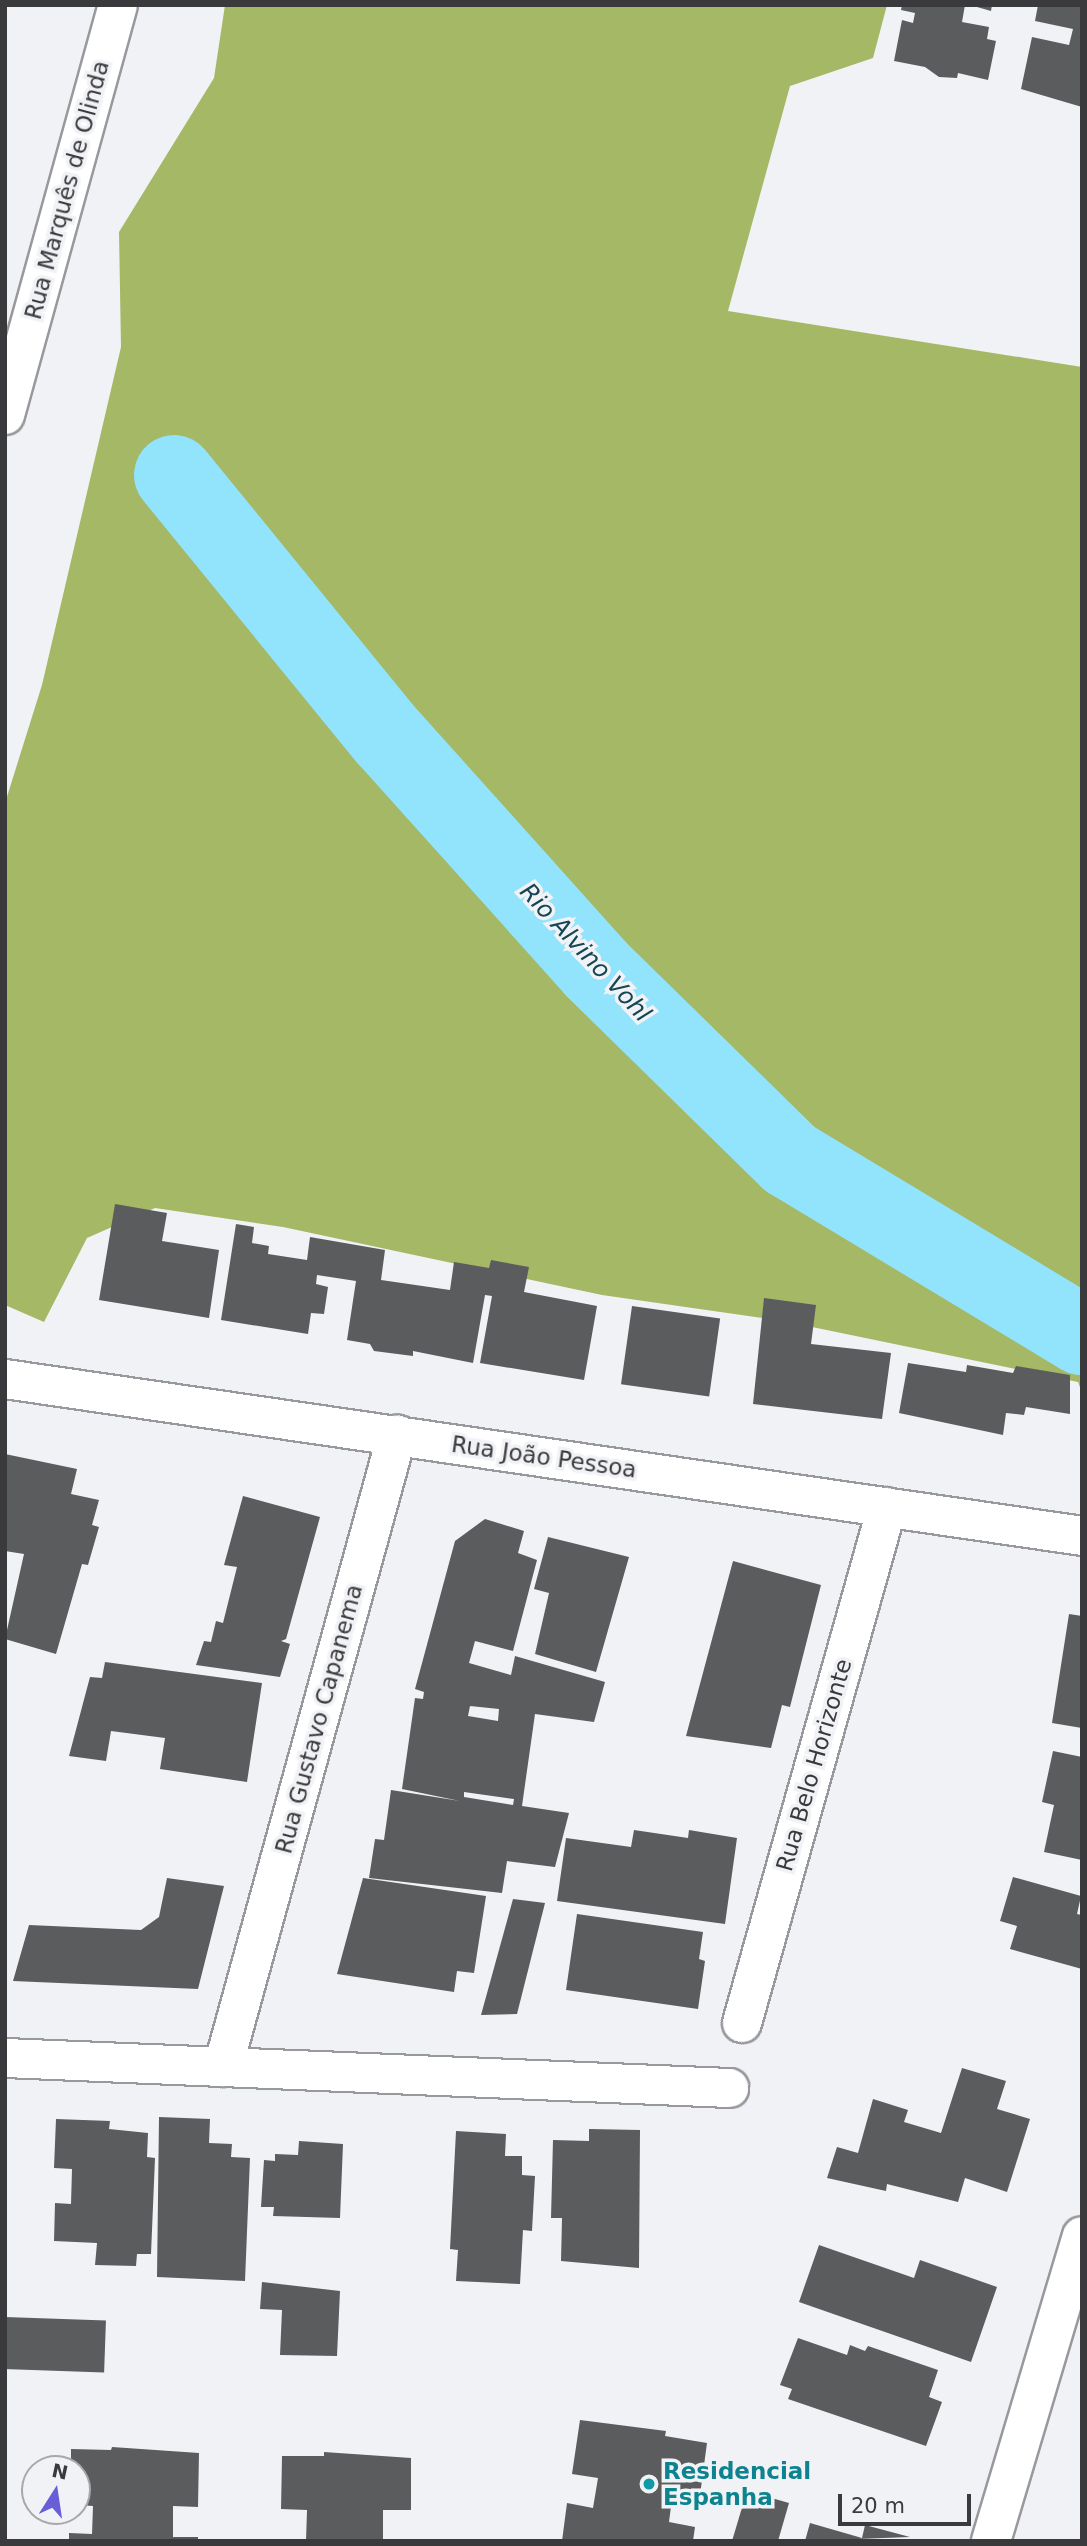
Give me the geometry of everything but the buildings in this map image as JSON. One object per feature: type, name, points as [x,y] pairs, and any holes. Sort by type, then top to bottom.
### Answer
[{"type":"street","name":"Rua Marquês de Olinda","points":[[5,415],[118,5]]},
{"type":"street","name":"Rua João Pessoa","points":[[5,1380],[1082,1536]]},
{"type":"street","name":"Rua Gustavo Capanema","points":[[223,2067],[397,1435]]},
{"type":"street","name":"Rua Belo Horizonte","points":[[742,2024],[887,1507]]},
{"type":"street","points":[[5,2058],[729,2088]]},
{"type":"street","points":[[991,2541],[1082,2236]]},
{"type":"green space","points":[[225,5],[887,5],[873,58],[790,86],[728,311],[1082,367],[1082,1393],[1078,1382],[783,1321],[602,1295],[283,1227],[155,1208],[87,1238],[44,1322],[5,1305],[5,803],[42,685],[121,347],[119,232],[214,78]]},
{"type":"waterway","name":"Rio Alvino Vohl","points":[[174,475],[388,737],[596,969],[790,1159],[1082,1335]]},
{"type":"place","name":"Residencial Espanha","points":[[649,2484]]}]
